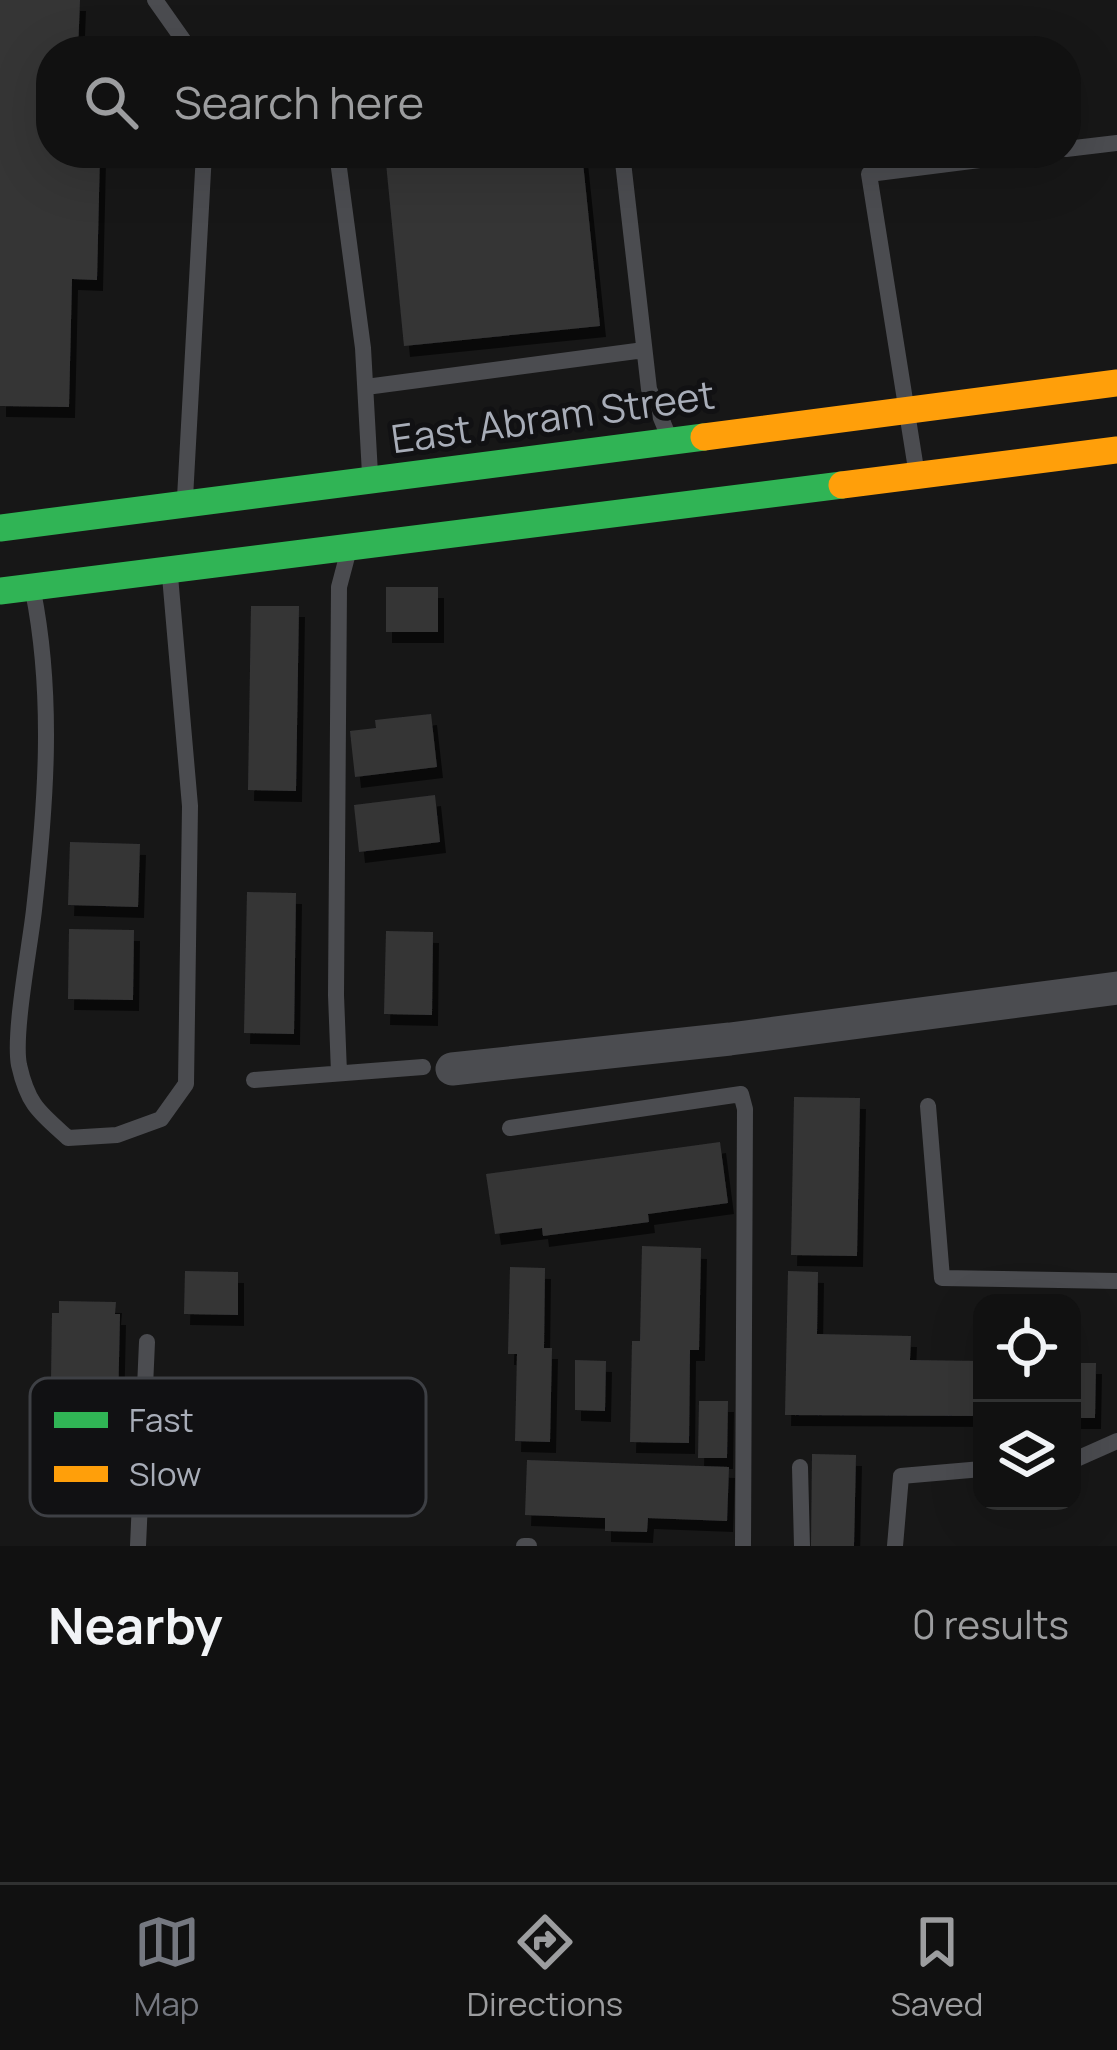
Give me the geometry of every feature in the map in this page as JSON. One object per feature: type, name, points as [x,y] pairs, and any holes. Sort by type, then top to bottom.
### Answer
[{"type":"main road","name":"East Abram Street","points":[[0,590],[170,569],[358,513],[373,494],[501,474],[569,456],[1117,383]]},
{"type":"main road","name":"East Abram Street","points":[[0,528],[184,505],[358,513],[917,476],[1117,450]]},
{"type":"main road","points":[[77,545],[157,533],[179,521],[184,505]]},
{"type":"street","points":[[437,1068],[1117,988]]},
{"type":"lane","points":[[155,0],[180,36]]},
{"type":"lane","points":[[1081,147],[1117,142]]},
{"type":"lane","points":[[184,505],[203,168]]},
{"type":"lane","points":[[339,168],[366,387],[358,513],[339,586],[339,1073]]},
{"type":"lane","points":[[624,168],[649,389],[670,442]]},
{"type":"lane","points":[[916,168],[869,174],[917,476]]},
{"type":"lane","points":[[366,387],[644,350]]},
{"type":"lane","points":[[33,586],[44,648],[47,728],[37,887],[17,1058],[29,1104],[68,1138],[117,1135],[161,1119],[185,1084],[187,1066],[190,806],[170,569]]},
{"type":"lane","points":[[254,1080],[437,1068]]},
{"type":"lane","points":[[510,1128],[741,1094],[745,1108],[743,1546]]},
{"type":"lane","points":[[928,1106],[942,1278],[1117,1281]]},
{"type":"lane","points":[[145,1378],[146,1342]]},
{"type":"lane","points":[[1081,1457],[1117,1442]]},
{"type":"lane","points":[[800,1468],[802,1546]]},
{"type":"lane","points":[[895,1546],[901,1476],[973,1470]]},
{"type":"lane","points":[[138,1546],[139,1516]]},
{"type":"building","points":[[0,0],[80,0],[79,36],[36,36],[36,168],[100,168],[97,280],[72,279],[69,407],[0,406]]},
{"type":"building","points":[[386,168],[584,168],[600,326],[404,346]]},
{"type":"building","points":[[386,587],[438,587],[438,632],[386,632]]},
{"type":"building","points":[[251,606],[299,606],[296,791],[248,790]]},
{"type":"building","points":[[431,714],[437,767],[355,777],[350,731],[376,728],[375,720]]},
{"type":"building","points":[[435,795],[440,842],[359,852],[354,805]]},
{"type":"building","points":[[70,842],[140,844],[138,907],[68,905]]},
{"type":"building","points":[[247,892],[296,893],[294,1034],[244,1033]]},
{"type":"building","points":[[69,929],[134,930],[133,1000],[68,999]]},
{"type":"building","points":[[386,931],[433,932],[432,1015],[384,1014]]},
{"type":"building","points":[[794,1097],[860,1098],[857,1256],[791,1255]]},
{"type":"building","points":[[720,1142],[728,1203],[648,1214],[649,1222],[543,1236],[542,1228],[495,1234],[486,1174]]},
{"type":"building","points":[[642,1246],[701,1248],[699,1350],[690,1350],[689,1443],[630,1442],[632,1341],[640,1341]]},
{"type":"building","points":[[510,1267],[545,1268],[544,1348],[552,1348],[550,1442],[515,1441],[517,1354],[508,1354]]},
{"type":"building","points":[[185,1271],[238,1272],[238,1315],[184,1314]]},
{"type":"building","points":[[788,1271],[818,1272],[817,1334],[911,1336],[910,1360],[973,1361],[973,1416],[785,1415]]},
{"type":"building","points":[[59,1301],[116,1302],[119,1378],[51,1378],[52,1313],[59,1313]]},
{"type":"building","points":[[575,1360],[606,1361],[605,1411],[575,1410]]},
{"type":"building","points":[[1081,1363],[1096,1363],[1095,1418],[1081,1418]]},
{"type":"building","points":[[699,1401],[728,1401],[727,1458],[698,1458]]},
{"type":"building","points":[[812,1454],[856,1455],[854,1546],[811,1546]]},
{"type":"building","points":[[527,1460],[729,1467],[727,1521],[648,1518],[647,1532],[605,1531],[605,1518],[525,1515]]},
{"type":"traffic: fast","points":[[0,528],[704,437]]},
{"type":"traffic: fast","points":[[0,591],[842,485]]},
{"type":"traffic: slow","points":[[704,437],[1117,383]]},
{"type":"traffic: slow","points":[[842,485],[1117,450]]}]
